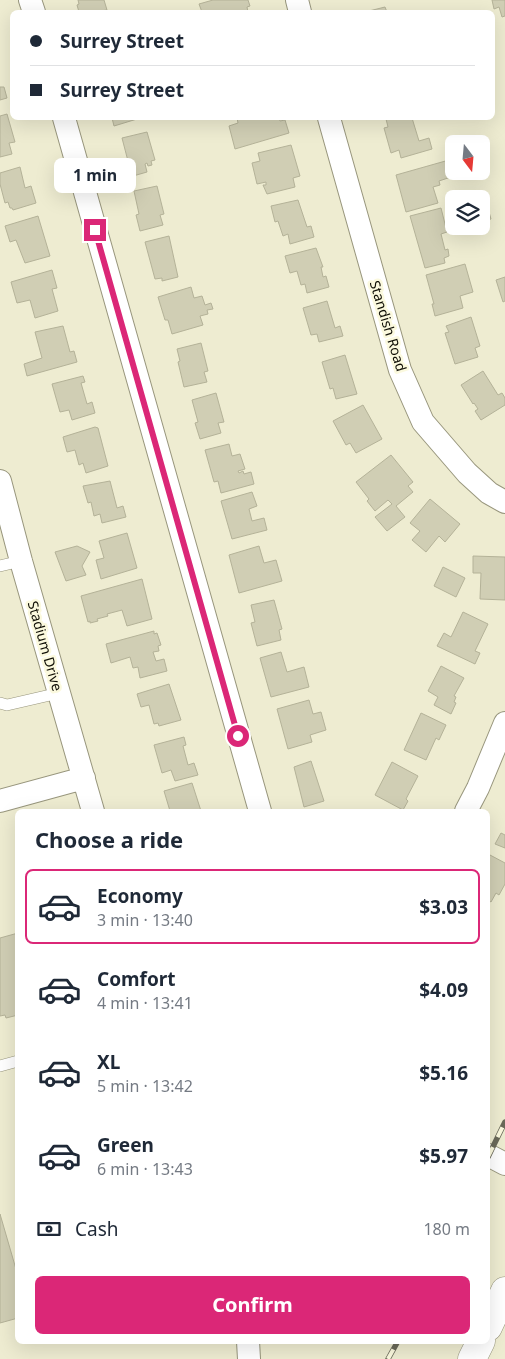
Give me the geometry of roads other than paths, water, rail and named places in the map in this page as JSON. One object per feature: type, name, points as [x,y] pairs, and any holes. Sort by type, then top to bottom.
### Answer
[{"type":"street","points":[[65,120],[259,809]]},
{"type":"street","name":"Standish Road","points":[[330,120],[400,370],[423,422],[467,473],[489,493],[505,502]]},
{"type":"street","name":"Stadium Drive","points":[[0,481],[10,564],[59,693],[92,809]]},
{"type":"street","points":[[467,809],[478,788],[505,723]]},
{"type":"street","points":[[0,801],[84,778]]},
{"type":"street","points":[[490,1156],[505,1164]]},
{"type":"street","points":[[490,1323],[505,1291]]},
{"type":"street","points":[[248,1344],[249,1359]]},
{"type":"street","points":[[472,1359],[480,1344]]},
{"type":"lane","points":[[0,703],[7,705],[59,693]]},
{"type":"lane","points":[[0,1066],[15,1061]]},
{"type":"railway","points":[[490,1153],[505,1122]]},
{"type":"railway","points":[[388,1359],[396,1344]]}]
